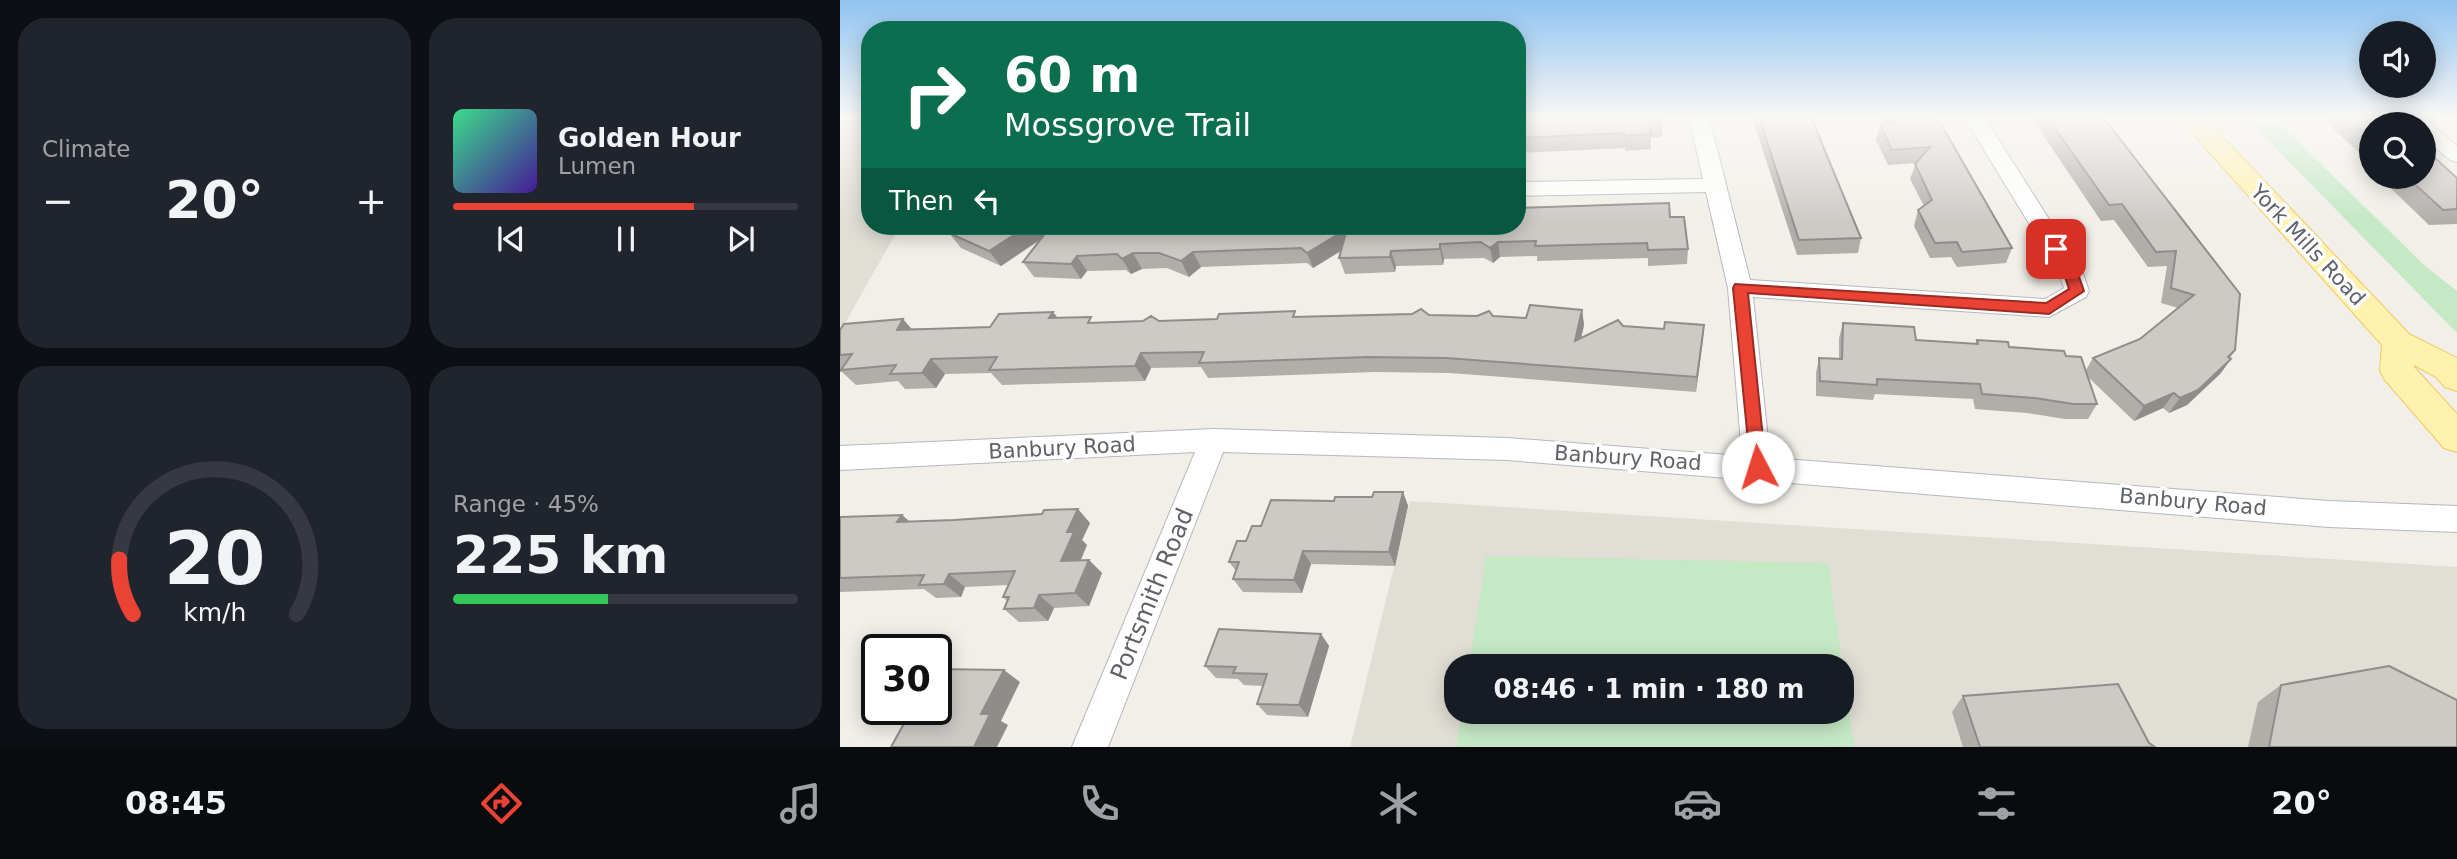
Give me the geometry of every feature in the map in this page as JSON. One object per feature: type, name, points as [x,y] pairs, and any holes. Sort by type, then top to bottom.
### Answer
[{"type":"main road","name":"York Mills Road","points":[[2222,152],[2398,342],[2448,368],[2457,378]]},
{"type":"main road","points":[[2398,342],[2397,371],[2457,438]]},
{"type":"street","points":[[1707,152],[1740,288],[1758,467]]},
{"type":"street","points":[[1740,288],[2049,308],[2077,291],[2070,271],[1996,152]]},
{"type":"street","points":[[1526,188],[1715,185]]},
{"type":"street","name":"Banbury Road","points":[[840,458],[1214,440],[1507,449],[2329,514],[2457,519]]},
{"type":"street","name":"Portsmith Road","points":[[1090,747],[1214,440]]},
{"type":"shaded area","points":[[840,152],[861,152],[861,235],[895,235],[840,332]]},
{"type":"shaded area","points":[[1410,501],[2457,567],[2457,747],[1350,747]]},
{"type":"green space","points":[[2279,152],[2309,152],[2425,266],[2457,291],[2457,333]]},
{"type":"green space","points":[[1486,556],[1828,563],[1841,654],[1471,654]]},
{"type":"green space","points":[[1460,724],[1851,724],[1854,747],[1456,747]]},
{"type":"building","points":[[1770,152],[1825,152],[1861,238],[1799,240]]},
{"type":"building","points":[[1926,152],[1957,152],[2012,248],[1962,252],[1957,242],[1935,243],[1918,210],[1932,200],[1915,164]]},
{"type":"building","points":[[2072,152],[2130,152],[2240,294],[2235,350],[2228,357],[2231,359],[2198,390],[2180,398],[2174,393],[2144,406],[2093,358],[2140,339],[2194,295],[2171,288],[2176,251],[2156,252],[2122,204],[2109,205]]},
{"type":"building","points":[[2436,159],[2457,178],[2457,209],[2443,210],[2420,189],[2436,189]]},
{"type":"building","points":[[1669,203],[1670,217],[1684,217],[1688,249],[1648,250],[1647,243],[1535,246],[1536,241],[1498,242],[1490,248],[1481,242],[1440,244],[1440,249],[1391,251],[1390,257],[1339,258],[1345,235],[1526,235],[1526,208]]},
{"type":"building","points":[[953,235],[1014,235],[989,251]]},
{"type":"building","points":[[1044,235],[1337,235],[1307,253],[1301,248],[1193,252],[1181,261],[1159,253],[1133,253],[1122,259],[1117,254],[1077,256],[1071,264],[1023,262]]},
{"type":"building","points":[[1530,305],[1582,310],[1575,341],[1618,320],[1623,326],[1664,329],[1665,322],[1704,325],[1697,377],[1446,358],[1368,357],[1199,363],[1204,352],[1141,353],[1135,366],[989,370],[997,357],[931,359],[922,373],[890,374],[896,365],[841,370],[852,354],[840,355],[840,330],[844,324],[903,319],[897,330],[990,327],[999,314],[1053,312],[1049,318],[1091,317],[1088,323],[1143,321],[1151,316],[1159,321],[1217,319],[1219,314],[1295,311],[1293,317],[1412,314],[1421,309],[1429,315],[1477,316],[1489,311],[1493,316],[1526,318]]},
{"type":"building","points":[[1843,323],[1914,327],[1916,340],[1978,344],[1977,340],[2008,342],[2009,347],[2064,351],[2066,356],[2081,357],[2097,404],[1982,394],[1980,384],[1877,379],[1877,385],[1820,381],[1819,358],[1842,359]]},
{"type":"building","points":[[1374,492],[1403,492],[1389,552],[1303,551],[1294,580],[1233,579],[1239,562],[1229,562],[1237,541],[1246,541],[1252,526],[1261,526],[1271,500],[1334,501],[1335,497],[1372,497]]},
{"type":"building","points":[[1078,509],[1067,532],[1074,532],[1061,561],[1089,560],[1075,593],[1039,595],[1034,608],[1004,609],[1009,597],[1003,597],[1015,571],[949,574],[944,584],[919,585],[924,575],[840,578],[840,517],[902,515],[897,522],[1042,514],[1044,510]]},
{"type":"building","points":[[1219,629],[1321,634],[1299,705],[1257,704],[1267,674],[1233,673],[1236,667],[1205,666]]},
{"type":"building","points":[[2389,666],[2457,700],[2457,747],[2269,747],[2281,685]]},
{"type":"building","points":[[952,669],[1004,670],[981,714],[990,714],[974,747],[891,747],[903,725],[952,725]]},
{"type":"building","points":[[2118,684],[2149,743],[2155,747],[1980,747],[1963,696]]},
{"type":"route","points":[[1758,467],[1740,288],[2049,308],[2077,291],[2070,271],[2056,249]]}]
